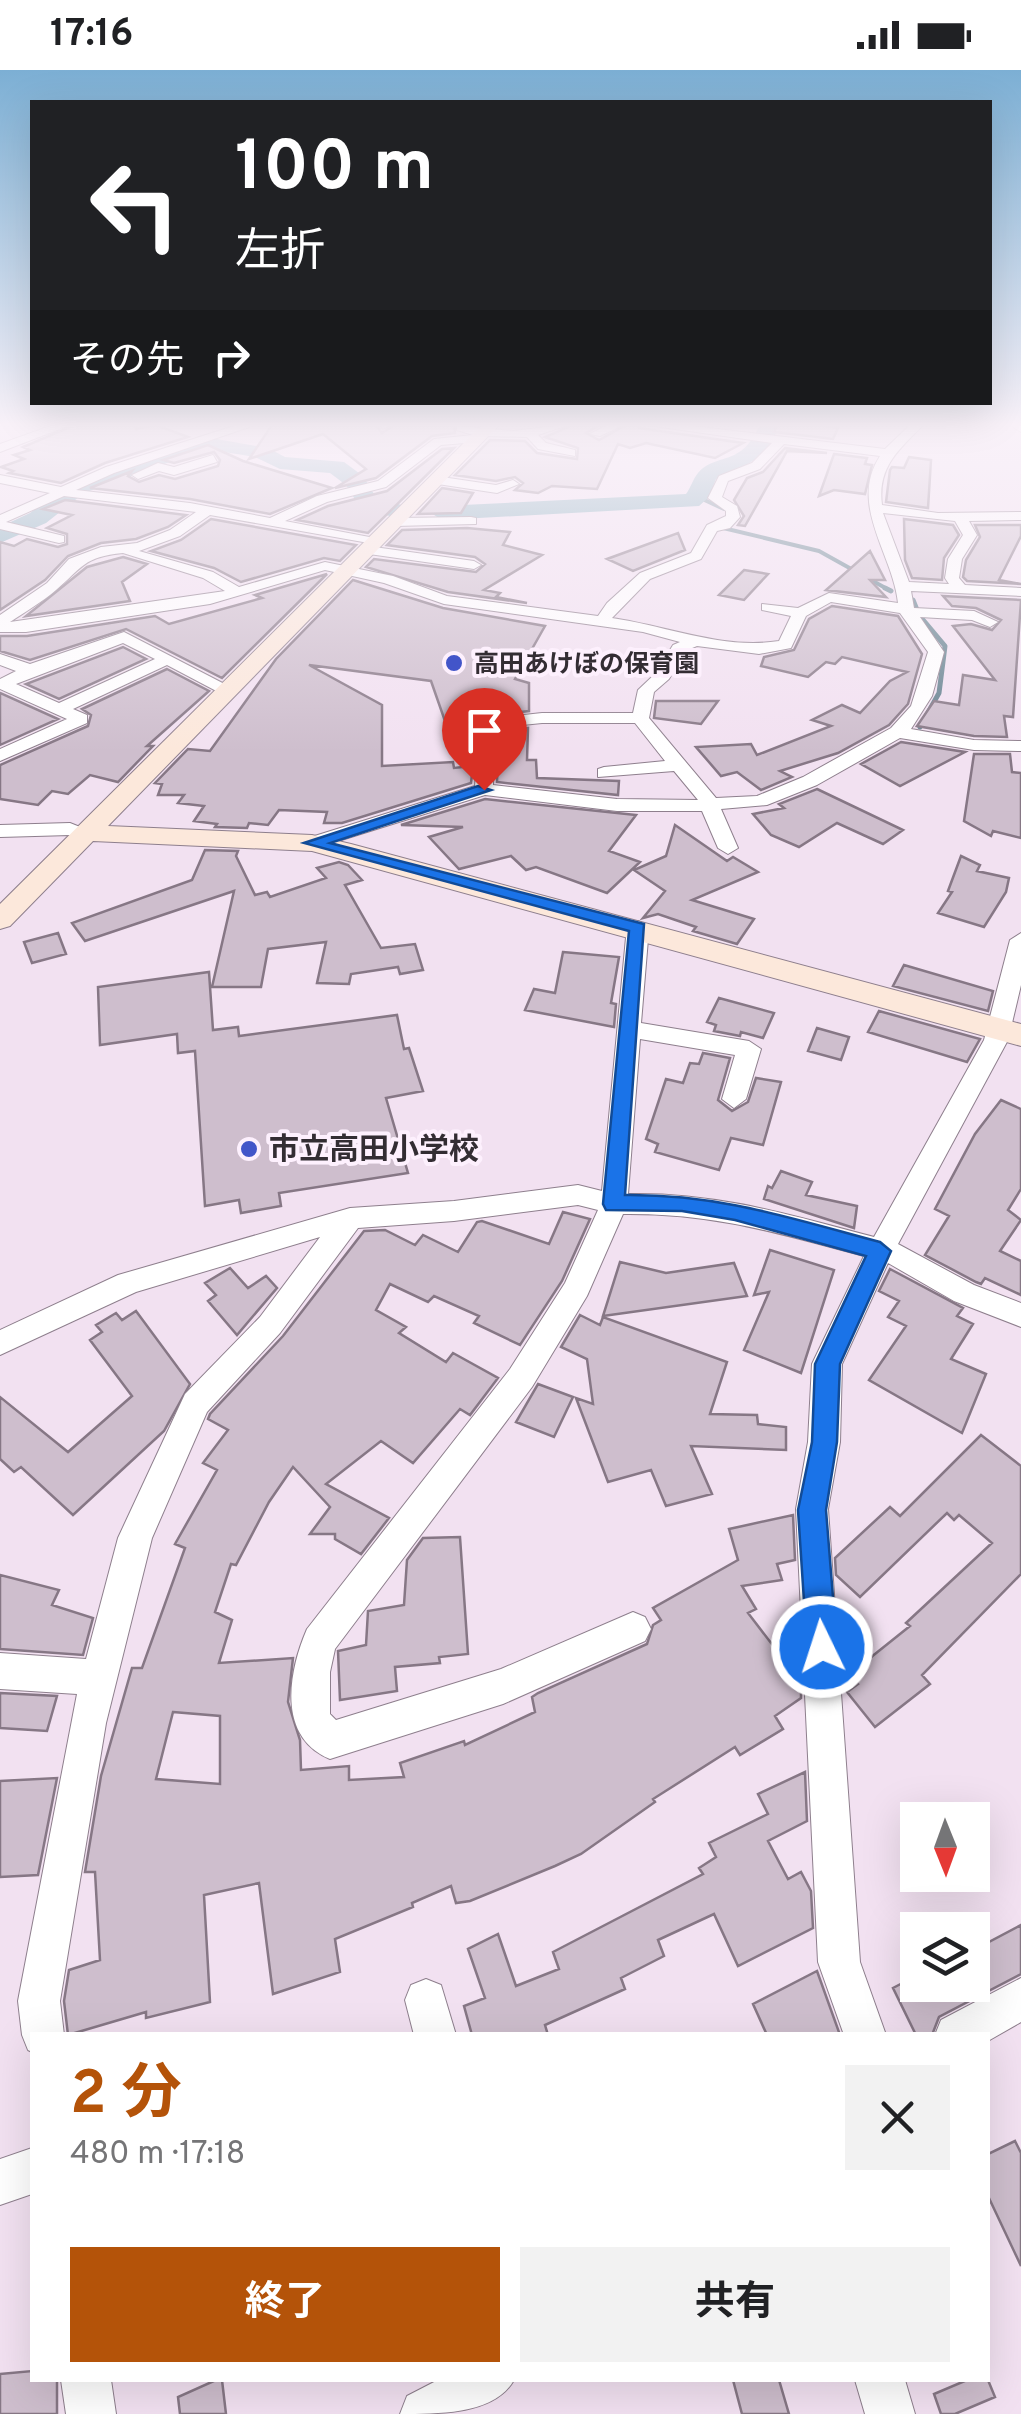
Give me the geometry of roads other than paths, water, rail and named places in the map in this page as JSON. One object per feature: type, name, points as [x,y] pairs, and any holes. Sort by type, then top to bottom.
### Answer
[{"type":"street","points":[[37,533],[59,539]]},
{"type":"street","points":[[0,625],[52,586],[74,562],[101,551],[131,548],[173,533]]},
{"type":"street","points":[[319,533],[474,565]]},
{"type":"street","points":[[0,920],[383,533]]},
{"type":"street","points":[[604,621],[612,606],[644,576],[696,556],[713,533]]},
{"type":"street","points":[[312,843],[484,790],[617,805],[708,805],[776,798],[909,724],[929,686],[936,652],[912,611],[880,533]]},
{"type":"street","points":[[959,587],[952,578],[956,559],[970,533]]},
{"type":"street","points":[[131,548],[130,553],[208,575],[238,592]]},
{"type":"street","points":[[0,625],[26,627],[238,592],[318,567],[388,579],[444,600],[652,628],[694,642],[784,654],[800,613],[828,596]]},
{"type":"street","points":[[904,586],[1021,592]]},
{"type":"street","points":[[803,591],[912,611],[974,616],[990,622]]},
{"type":"street","points":[[768,607],[800,613]]},
{"type":"street","points":[[0,756],[81,719],[3,684],[30,670],[124,637],[228,690]]},
{"type":"street","points":[[640,718],[646,690],[663,676],[680,648],[694,642]]},
{"type":"street","points":[[59,709],[168,659]]},
{"type":"street","points":[[0,660],[30,670]]},
{"type":"street","points":[[484,790],[486,724],[542,718],[640,718]]},
{"type":"street","points":[[640,718],[704,792],[728,848]]},
{"type":"street","points":[[897,732],[974,745],[1021,746]]},
{"type":"street","points":[[604,773],[678,765]]},
{"type":"street","points":[[0,831],[70,829],[85,833],[312,843],[638,928],[1010,1032]]},
{"type":"street","points":[[634,1629],[504,1686],[330,1740],[311,1722],[312,1672],[320,1641],[521,1378],[578,1288],[614,1204],[638,928]]},
{"type":"street","points":[[864,2032],[839,1962],[812,1510],[824,1442],[828,1364],[880,1251],[1010,1032],[1021,940]]},
{"type":"street","points":[[629,1029],[749,1049],[734,1099]]},
{"type":"street","points":[[0,1343],[128,1283],[350,1218],[454,1211],[578,1195],[614,1204],[682,1203],[735,1211],[895,1254],[964,1293],[1021,1315]]},
{"type":"street","points":[[43,2032],[39,2001],[88,1723],[135,1538],[196,1404],[270,1325],[350,1218]]},
{"type":"street","points":[[0,1672],[100,1678]]},
{"type":"street","points":[[962,2032],[1021,2000]]},
{"type":"street","points":[[0,2182],[30,2172]]},
{"type":"street","points":[[86,2382],[91,2414]]},
{"type":"street","points":[[425,2414],[485,2382]]},
{"type":"street","points":[[881,2382],[890,2414]]},
{"type":"waterway","points":[[0,536],[6,533]]},
{"type":"waterway","points":[[746,533],[819,551],[889,590]]},
{"type":"waterway","points":[[885,588],[889,590]]},
{"type":"waterway","points":[[913,600],[919,615],[945,646],[939,693],[920,727]]},
{"type":"place","name":"高田あけぼの保育園","points":[[454,663]]},
{"type":"place","name":"市立高田小学校","points":[[249,1149]]}]
